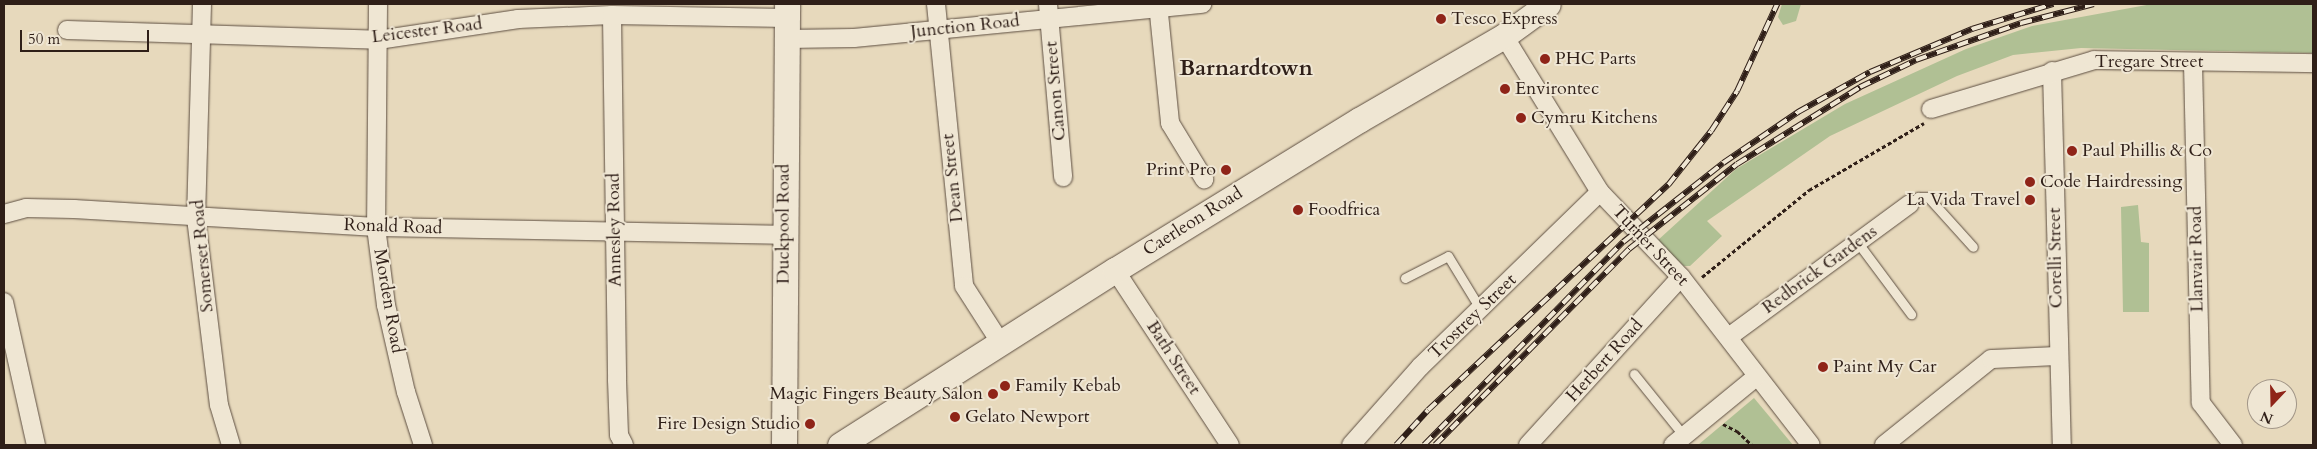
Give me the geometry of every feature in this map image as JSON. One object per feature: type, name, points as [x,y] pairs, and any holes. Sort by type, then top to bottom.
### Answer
[{"type":"main road","name":"Caerleon Road","points":[[840,445],[1115,270],[1359,120],[1504,36],[1548,4]]},
{"type":"main road","name":"Duckpool Road","points":[[784,445],[783,235],[787,20]]},
{"type":"street","name":"Somerset Road","points":[[202,4],[196,218],[219,405],[231,445]]},
{"type":"street","name":"Morden Road","points":[[378,4],[376,228],[386,305],[406,392],[423,445]]},
{"type":"street","name":"Dean Street","points":[[936,4],[964,286],[1000,342]]},
{"type":"street","name":"Junction Road","points":[[787,20],[854,38],[939,30],[1049,11],[1202,4]]},
{"type":"street","points":[[1159,6],[1170,124],[1204,179]]},
{"type":"street","name":"Canon Street","points":[[1049,11],[1063,177]]},
{"type":"street","name":"Leicester Road","points":[[67,30],[378,40],[518,19],[612,14],[787,20]]},
{"type":"street","name":"Annesley Road","points":[[612,14],[617,380],[619,435],[624,445]]},
{"type":"street","name":"Turner Street","points":[[1504,36],[1600,192],[1686,282],[1730,336],[1756,377],[1810,445]]},
{"type":"street","name":"Tregare Street","points":[[1931,110],[2052,71],[2094,60],[2193,63],[2313,63]]},
{"type":"street","name":"Llanvair Road","points":[[2193,63],[2201,403],[2233,445]]},
{"type":"street","name":"Corelli Street","points":[[2052,71],[2058,356],[2062,445]]},
{"type":"street","name":"Trostrey Street","points":[[1351,445],[1420,368],[1600,192]]},
{"type":"street","name":"Redbrick Gardens","points":[[1730,336],[1910,204]]},
{"type":"street","name":"Ronald Road","points":[[4,214],[26,208],[74,209],[376,228],[615,234],[783,235]]},
{"type":"street","name":"Bath Street","points":[[1115,270],[1227,444]]},
{"type":"street","name":"Herbert Road","points":[[1528,445],[1686,282]]},
{"type":"street","points":[[4,302],[36,445]]},
{"type":"street","points":[[1884,445],[1991,359],[2058,356]]},
{"type":"street","points":[[1679,441],[1707,415],[1756,377]]},
{"type":"lane","points":[[1910,204],[1918,197],[1928,197],[1973,247]]},
{"type":"lane","points":[[1858,243],[1911,314]]},
{"type":"lane","points":[[1405,278],[1448,256],[1481,310]]},
{"type":"lane","points":[[1634,374],[1679,441]]},
{"type":"path","points":[[1686,282],[1809,190],[1852,162],[1927,122],[1931,110]]},
{"type":"path","points":[[1707,415],[1737,431],[1752,445]]},
{"type":"green space","points":[[1782,4],[1801,4],[1796,21],[1783,25],[1778,17]]},
{"type":"green space","points":[[2152,4],[2313,4],[2313,53],[2081,48],[2013,55],[1957,76],[1830,136],[1707,221],[1722,236],[1690,266],[1684,266],[1657,241],[1736,169],[1845,104],[1966,49],[2032,26]]},
{"type":"green space","points":[[2138,205],[2141,242],[2149,243],[2149,312],[2123,312],[2121,207]]},
{"type":"green space","points":[[1754,398],[1793,445],[1698,445]]},
{"type":"railway","points":[[1396,445],[1428,410],[1668,185],[1711,131],[1737,91],[1777,4]]},
{"type":"railway","points":[[1424,445],[1623,242],[1723,163],[1798,112],[1870,72],[1972,29],[2053,4]]},
{"type":"railway","points":[[1435,445],[1629,249],[1737,164],[1860,87],[1916,60],[2021,23],[2094,4]]},
{"type":"place","name":"Tesco Express","points":[[1441,19]]},
{"type":"place","name":"PHC Parts","points":[[1545,59]]},
{"type":"place","name":"Environtec","points":[[1505,89]]},
{"type":"place","name":"Cymru Kitchens","points":[[1521,118]]},
{"type":"place","name":"Paul Phillis & Co","points":[[2072,151]]},
{"type":"place","name":"Print Pro","points":[[1226,170]]},
{"type":"place","name":"Code Hairdressing","points":[[2030,182]]},
{"type":"place","name":"La Vida Travel","points":[[2030,200]]},
{"type":"place","name":"Foodfrica","points":[[1298,210]]},
{"type":"place","name":"Paint My Car","points":[[1823,367]]},
{"type":"place","name":"Family Kebab","points":[[1005,386]]},
{"type":"place","name":"Magic Fingers Beauty Salon","points":[[993,394]]},
{"type":"place","name":"Gelato Newport","points":[[955,417]]},
{"type":"place","name":"Fire Design Studio","points":[[810,424]]},
{"type":"district","name":"Barnardtown","points":[[1246,69]]}]
